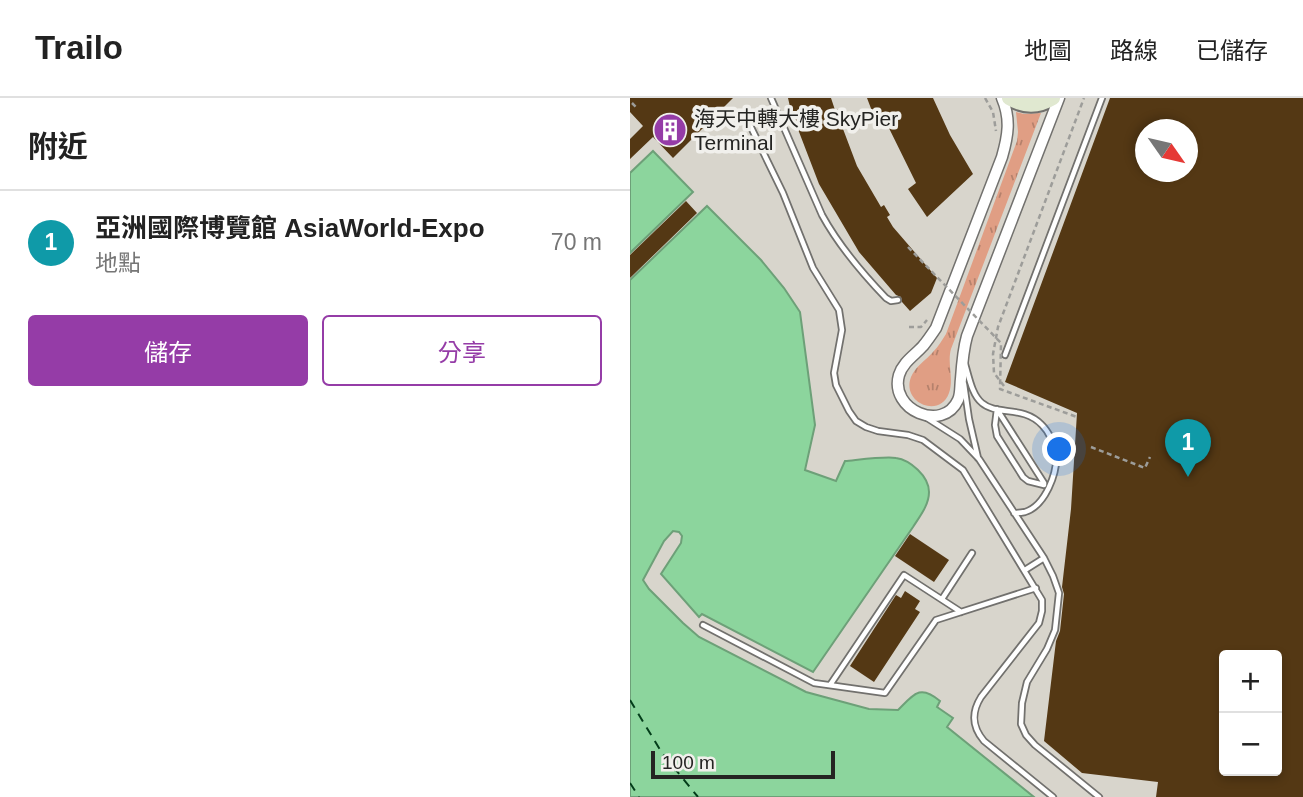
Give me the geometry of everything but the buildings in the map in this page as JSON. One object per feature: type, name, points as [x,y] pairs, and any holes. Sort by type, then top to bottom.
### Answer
[{"type":"street","points":[[1002,98],[1009,121],[1002,157],[936,328],[926,343],[907,361],[899,377],[898,385],[903,400],[908,407],[920,414],[940,415],[955,405],[960,394],[967,336],[1059,98]]},
{"type":"street","points":[[1009,98],[1030,105],[1053,98]]},
{"type":"lane","points":[[771,98],[832,232],[886,298],[891,301],[898,300]]},
{"type":"lane","points":[[1005,355],[1101,98]]},
{"type":"lane","points":[[746,117],[783,193],[813,268],[839,310],[842,330],[834,373],[849,411],[861,425],[916,437],[963,470],[1042,600],[1039,623],[981,697],[975,709],[974,721],[984,741],[1053,797]]},
{"type":"lane","points":[[962,362],[969,419],[979,459]]},
{"type":"lane","points":[[962,362],[980,402],[998,410],[1020,412],[1042,424],[1055,449],[1054,470],[1042,500],[1025,512],[1014,513]]},
{"type":"lane","points":[[998,410],[995,425],[1003,446],[1023,477],[1046,487]]},
{"type":"lane","points":[[998,410],[1046,487]]},
{"type":"lane","points":[[920,414],[960,439],[979,459],[1053,576],[1059,593],[1055,630],[1027,682],[1021,724],[1035,745],[1099,797]]},
{"type":"lane","points":[[942,599],[972,553]]},
{"type":"lane","points":[[1025,570],[1044,558]]},
{"type":"lane","points":[[830,685],[904,575],[961,612]]},
{"type":"lane","points":[[703,625],[814,683],[885,693],[936,620],[1036,587]]},
{"type":"path","points":[[1004,386],[994,373],[993,354],[998,327],[1084,98]]},
{"type":"path","points":[[985,99],[993,112],[997,135]]},
{"type":"path","points":[[632,103],[638,109]]},
{"type":"path","points":[[908,247],[1001,343],[1000,389],[1077,418]]},
{"type":"path","points":[[940,291],[944,279]]},
{"type":"path","points":[[909,327],[921,327],[932,314]]},
{"type":"path","points":[[1055,449],[1075,446]]},
{"type":"path","points":[[1091,447],[1145,468],[1150,457]]},
{"type":"shaded area","points":[[630,98],[1303,98],[1303,797],[1034,797],[946,727],[914,694],[898,710],[869,709],[806,692],[699,637],[683,623],[643,580],[664,541],[673,531],[682,536],[681,542],[661,575],[699,617],[837,481],[804,470],[815,425],[800,312],[761,260],[707,206],[630,280],[630,253],[693,192],[653,152],[630,173]]},
{"type":"shaded area","points":[[653,151],[693,192],[630,253],[630,173]]},
{"type":"shaded area","points":[[707,206],[761,260],[800,312],[815,425],[805,470],[836,481],[845,461],[901,459],[913,465],[926,480],[929,497],[913,527],[813,672],[702,614],[699,617],[661,574],[681,543],[682,536],[679,532],[673,531],[664,541],[643,580],[699,637],[806,692],[869,709],[898,710],[918,693],[933,696],[940,701],[937,707],[953,718],[947,727],[1034,797],[630,797],[630,280]]},
{"type":"green space","points":[[1016,112],[1041,113],[951,349],[949,393],[938,405],[923,404],[911,394],[911,377],[946,334],[1017,141]]},
{"type":"ferry route","points":[[630,700],[662,753],[698,797]]},
{"type":"ferry route","points":[[630,783],[639,797]]},
{"type":"place","name":"海天中轉大樓 SkyPier Terminal","points":[[670,130]]},
{"type":"place","name":"亞洲國際博覽館 AsiaWorld-Expo","points":[[1188,477]]}]
